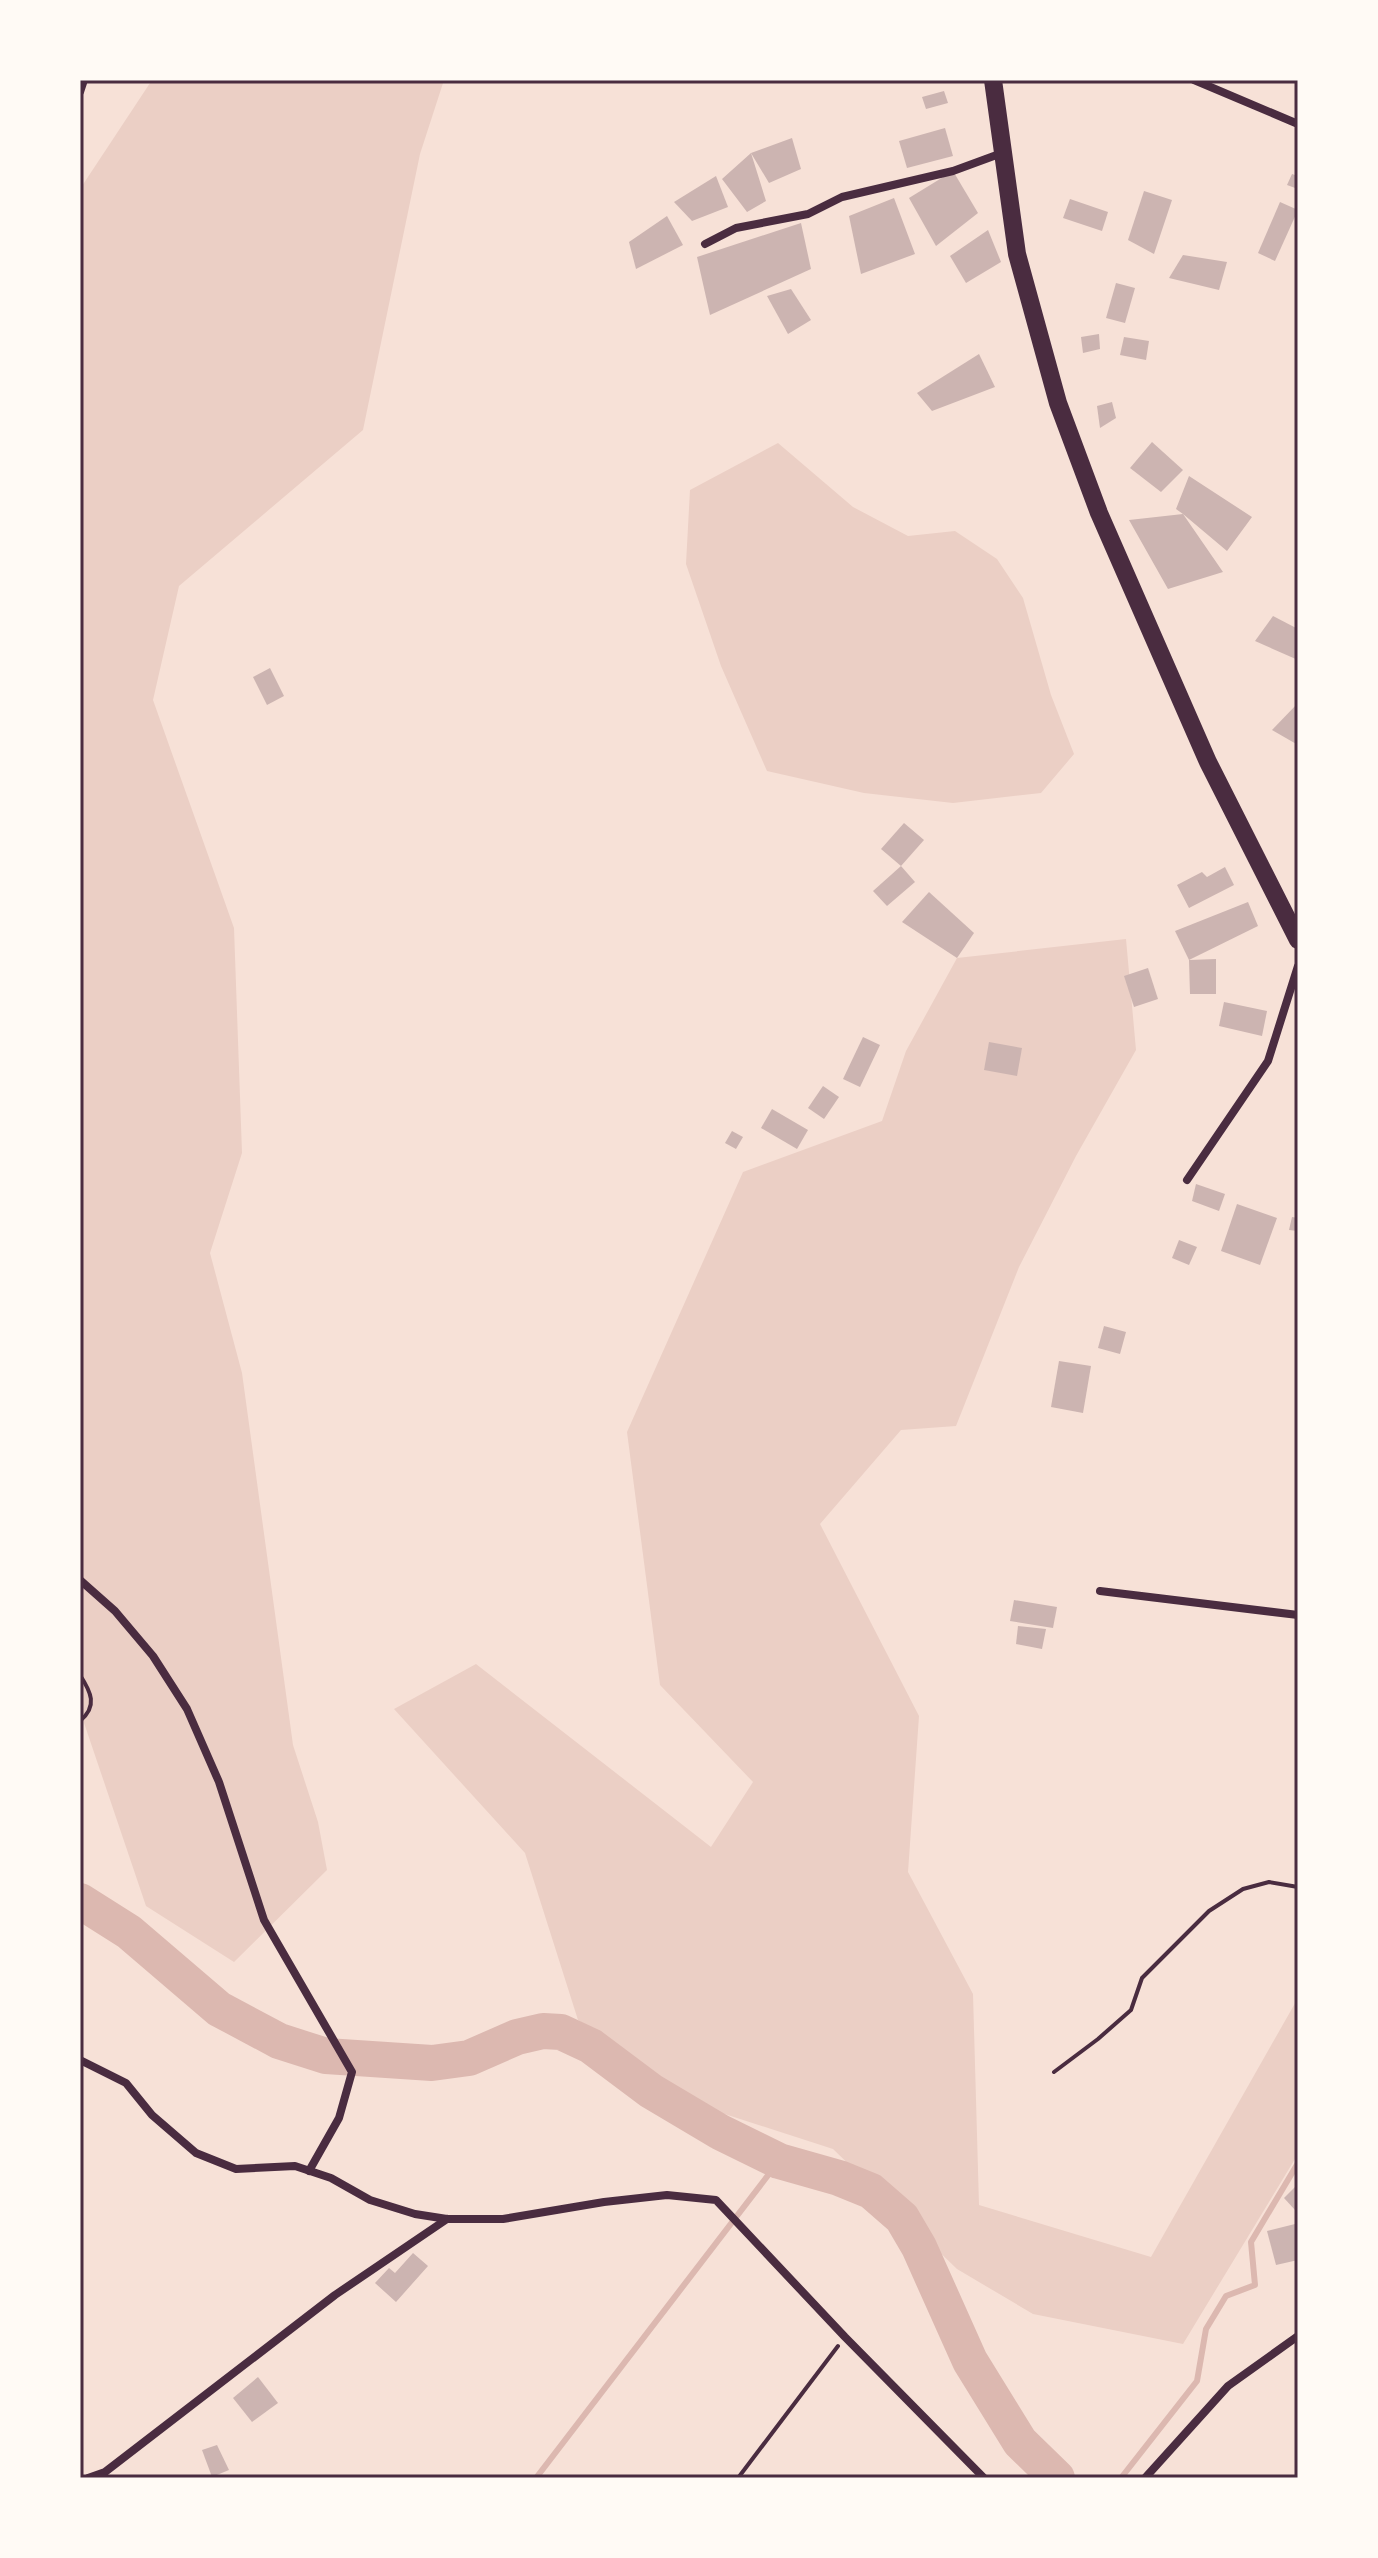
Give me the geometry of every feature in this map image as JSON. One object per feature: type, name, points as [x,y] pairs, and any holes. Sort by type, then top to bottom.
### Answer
[{"type":"highway","points":[[993,80],[1017,254],[1058,403],[1099,513],[1208,762],[1298,940]]},
{"type":"street","points":[[80,92],[84,80]]},
{"type":"street","points":[[1194,80],[1298,124]]},
{"type":"street","points":[[705,244],[736,228],[808,214],[842,197],[953,171],[1003,152]]},
{"type":"street","points":[[1187,1180],[1268,1061],[1298,966]]},
{"type":"street","points":[[1268,1061],[1272,1075]]},
{"type":"street","points":[[80,1580],[115,1611],[153,1656],[187,1709],[219,1782],[264,1920],[352,2072],[339,2118],[309,2171]]},
{"type":"street","points":[[1100,1591],[1298,1615]]},
{"type":"street","points":[[80,2060],[126,2083],[152,2115],[196,2153],[236,2169],[295,2166],[331,2178],[370,2200],[415,2214],[447,2219],[503,2219],[667,2195],[716,2200],[984,2478]]},
{"type":"street","points":[[88,2478],[105,2472],[335,2295],[447,2219]]},
{"type":"street","points":[[1145,2478],[1228,2386],[1298,2336]]},
{"type":"path","points":[[80,1675],[93,1702],[89,1713],[80,1721]]},
{"type":"path","points":[[1054,2072],[1131,2010],[1142,1978],[1209,1911],[1243,1889],[1269,1882],[1298,1887]]},
{"type":"path","points":[[738,2478],[845,2337]]},
{"type":"shaded area","points":[[152,80],[444,80],[420,154],[363,430],[179,586],[153,700],[234,928],[242,1153],[210,1253],[242,1373],[293,1745],[318,1822],[327,1870],[234,1962],[146,1906],[80,1711],[80,189]]},
{"type":"shaded area","points":[[778,443],[853,507],[908,536],[955,531],[997,559],[1023,598],[1051,695],[1074,754],[1041,793],[953,803],[864,793],[767,771],[721,666],[686,564],[690,490]]},
{"type":"shaded area","points":[[1126,939],[1136,1050],[1076,1156],[1019,1267],[956,1426],[901,1430],[820,1524],[919,1716],[908,1872],[973,1994],[979,2205],[1151,2257],[1298,1998],[1298,2154],[1183,2344],[1033,2314],[957,2269],[833,2149],[703,2107],[578,2020],[525,1853],[394,1709],[476,1664],[711,1847],[753,1782],[660,1685],[627,1432],[743,1172],[882,1121],[906,1051],[957,958]]},
{"type":"building","points":[[944,91],[948,103],[926,109],[922,97]]},
{"type":"building","points":[[945,128],[953,156],[907,168],[899,141]]},
{"type":"building","points":[[792,138],[801,169],[769,183],[751,153]]},
{"type":"building","points":[[751,153],[766,201],[747,212],[722,179]]},
{"type":"building","points":[[953,171],[978,213],[936,246],[909,198]]},
{"type":"building","points":[[1292,174],[1298,176],[1298,189],[1287,185]]},
{"type":"building","points":[[716,176],[728,207],[692,221],[674,202]]},
{"type":"building","points":[[1144,191],[1172,200],[1154,254],[1128,240]]},
{"type":"building","points":[[894,198],[915,254],[861,274],[849,216]]},
{"type":"building","points":[[1070,199],[1108,212],[1102,231],[1063,218]]},
{"type":"building","points":[[1280,202],[1298,210],[1275,261],[1258,253]]},
{"type":"building","points":[[667,216],[683,245],[636,269],[629,242]]},
{"type":"building","points":[[801,223],[811,269],[710,315],[697,257]]},
{"type":"building","points":[[988,230],[1001,262],[966,283],[950,256]]},
{"type":"building","points":[[1183,255],[1227,262],[1219,290],[1169,278]]},
{"type":"building","points":[[1116,283],[1135,288],[1125,323],[1106,318]]},
{"type":"building","points":[[791,289],[811,320],[788,334],[767,296]]},
{"type":"building","points":[[1099,334],[1100,349],[1083,353],[1081,337]]},
{"type":"building","points":[[1124,337],[1149,341],[1146,360],[1120,355]]},
{"type":"building","points":[[979,354],[995,387],[932,411],[917,393]]},
{"type":"building","points":[[1112,402],[1116,418],[1100,428],[1097,406]]},
{"type":"building","points":[[1152,442],[1183,470],[1161,492],[1130,468]]},
{"type":"building","points":[[1189,476],[1252,517],[1227,551],[1176,509]]},
{"type":"building","points":[[1183,514],[1223,572],[1168,589],[1129,520]]},
{"type":"building","points":[[1273,616],[1298,629],[1298,660],[1255,641]]},
{"type":"building","points":[[270,668],[284,696],[267,705],[253,677]]},
{"type":"building","points":[[1298,703],[1298,745],[1272,730]]},
{"type":"building","points":[[904,823],[924,840],[901,866],[881,849]]},
{"type":"building","points":[[901,866],[915,882],[887,906],[873,891]]},
{"type":"building","points":[[1225,867],[1234,885],[1189,908],[1177,885],[1202,872],[1207,877]]},
{"type":"building","points":[[929,892],[974,933],[957,958],[902,922]]},
{"type":"building","points":[[1248,902],[1258,926],[1189,960],[1175,931]]},
{"type":"building","points":[[1216,959],[1216,994],[1190,994],[1189,960]]},
{"type":"building","points":[[1148,968],[1158,999],[1134,1007],[1124,976]]},
{"type":"building","points":[[1224,1002],[1267,1011],[1262,1036],[1219,1026]]},
{"type":"building","points":[[863,1037],[880,1045],[860,1087],[843,1079]]},
{"type":"building","points":[[989,1042],[1022,1048],[1017,1076],[984,1070]]},
{"type":"building","points":[[823,1086],[839,1097],[824,1119],[808,1108]]},
{"type":"building","points":[[772,1109],[808,1130],[797,1149],[761,1128]]},
{"type":"building","points":[[732,1131],[743,1137],[736,1149],[725,1143]]},
{"type":"building","points":[[1196,1184],[1225,1194],[1219,1211],[1192,1201]]},
{"type":"building","points":[[1237,1204],[1277,1218],[1260,1265],[1221,1251]]},
{"type":"building","points":[[1292,1217],[1298,1218],[1298,1231],[1289,1230]]},
{"type":"building","points":[[1179,1240],[1197,1247],[1189,1265],[1172,1258]]},
{"type":"building","points":[[1104,1326],[1126,1332],[1120,1354],[1098,1348]]},
{"type":"building","points":[[1059,1361],[1091,1366],[1083,1413],[1051,1407]]},
{"type":"building","points":[[1014,1600],[1057,1607],[1053,1628],[1010,1621]]},
{"type":"building","points":[[1018,1626],[1046,1629],[1042,1649],[1016,1644]]},
{"type":"building","points":[[1295,2187],[1298,2190],[1298,2208],[1295,2210],[1284,2198]]},
{"type":"building","points":[[1295,2224],[1298,2260],[1276,2265],[1267,2231]]},
{"type":"building","points":[[413,2253],[428,2266],[396,2302],[375,2283],[389,2268],[395,2273]]},
{"type":"building","points":[[258,2377],[278,2403],[252,2422],[233,2398]]},
{"type":"building","points":[[217,2445],[229,2470],[212,2477],[202,2450]]},
{"type":"waterway","points":[[80,1901],[129,1932],[219,2009],[279,2041],[326,2056],[432,2063],[469,2058],[517,2037],[543,2031],[561,2032],[591,2046],[651,2091],[720,2132],[779,2161],[839,2178],[871,2191],[902,2218],[919,2247],[970,2361],[1020,2442],[1057,2478]]},
{"type":"waterway","points":[[536,2478],[779,2161]]},
{"type":"waterway","points":[[1121,2478],[1197,2381],[1206,2329],[1226,2296],[1255,2285],[1251,2242],[1298,2163]]}]
